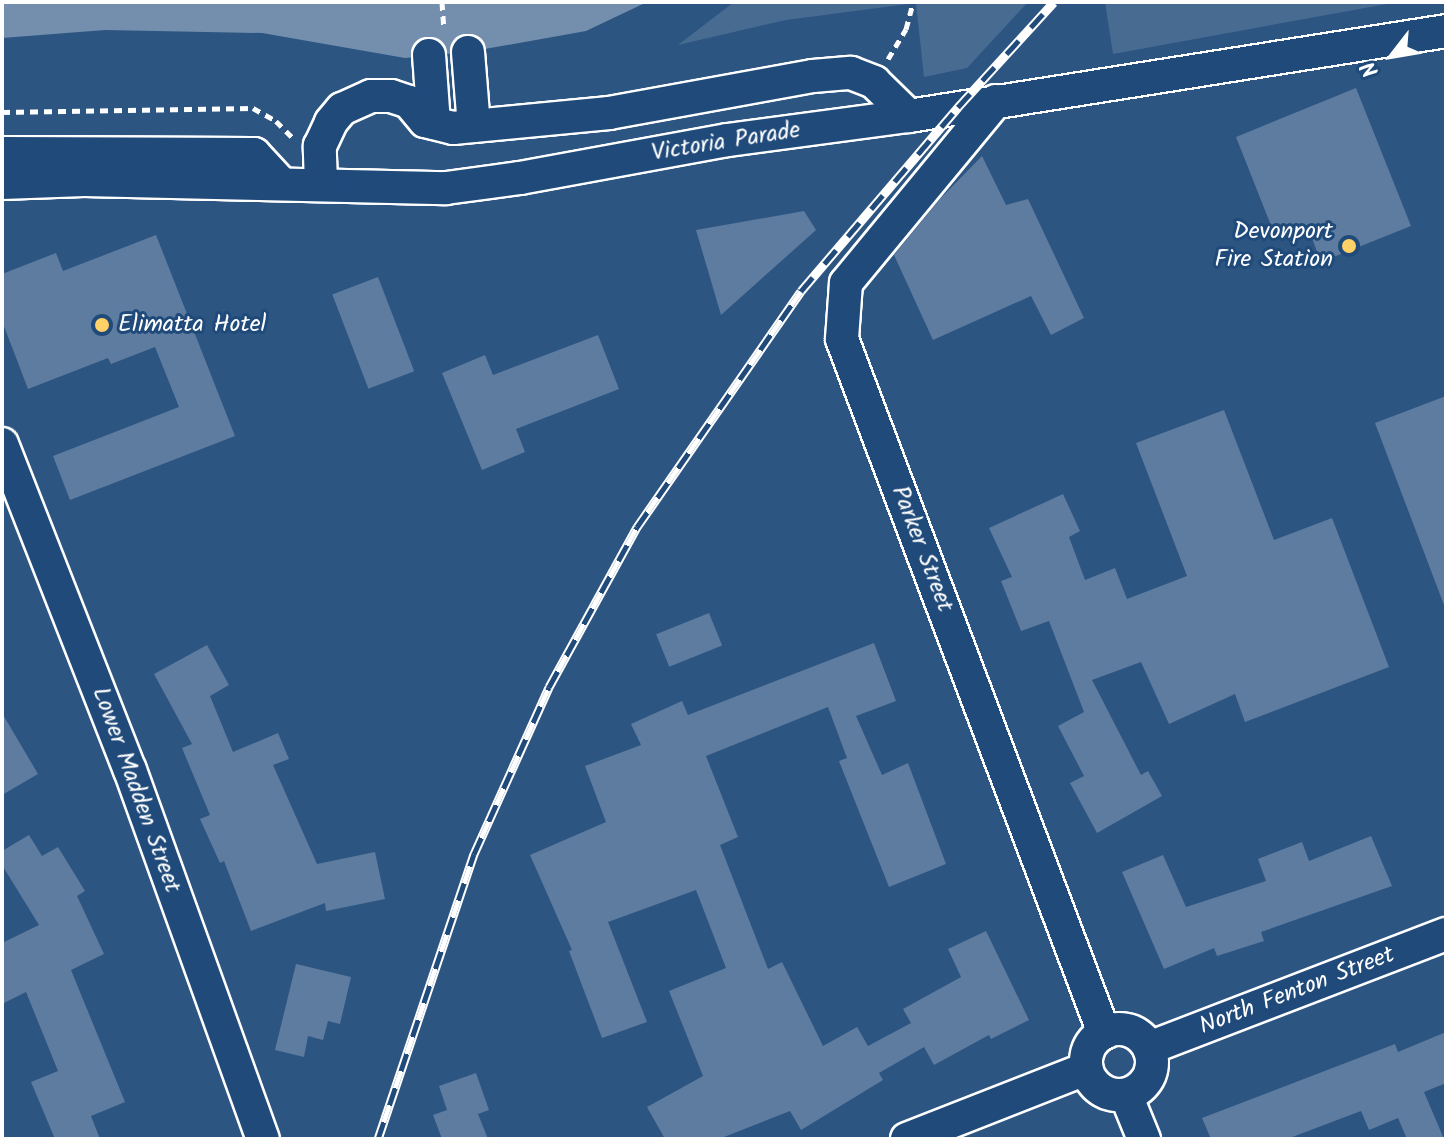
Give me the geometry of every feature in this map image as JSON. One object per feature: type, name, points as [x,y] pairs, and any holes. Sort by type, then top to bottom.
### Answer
[{"type":"street","name":"Victoria Parade","points":[[2,183],[84,180],[280,182],[446,188],[520,178],[728,140],[909,116],[1446,31]]},
{"type":"street","points":[[468,52],[474,126]]},
{"type":"street","points":[[429,55],[434,123]]},
{"type":"street","points":[[321,184],[320,146],[331,122],[342,109],[357,100],[391,96],[409,102],[425,121],[453,128],[609,113],[813,76],[851,73],[874,82],[909,116]]},
{"type":"street","name":"Parker Street","points":[[996,101],[846,283],[842,339],[1104,1033]]},
{"type":"street","points":[[2,153],[254,154],[280,182]]},
{"type":"street","name":"Lower Madden Street","points":[[2,444],[130,770],[263,1139]]},
{"type":"street","name":"North Fenton Street","points":[[1149,1048],[1446,934]]},
{"type":"street","points":[[1127,1030],[1137,1035],[1149,1048],[1152,1059],[1146,1081],[1126,1095],[1108,1093],[1098,1088],[1086,1069],[1090,1047],[1104,1033],[1127,1030]]},
{"type":"street","points":[[907,1139],[1086,1069]]},
{"type":"street","points":[[1126,1095],[1144,1139]]},
{"type":"shaded area","points":[[2,2],[647,2],[586,31],[468,52],[405,58],[262,33],[105,30],[2,38]]},
{"type":"shaded area","points":[[734,2],[1028,2],[967,68],[924,77],[916,3],[786,20],[678,45]]},
{"type":"shaded area","points":[[1105,2],[1398,2],[1113,54]]},
{"type":"building","points":[[1356,88],[1411,226],[1321,262],[1307,225],[1276,238],[1236,137]]},
{"type":"building","points":[[982,156],[1006,205],[1028,199],[1084,318],[1051,335],[1031,296],[933,340],[894,255],[940,199]]},
{"type":"building","points":[[804,211],[816,230],[721,315],[696,230]]},
{"type":"building","points":[[156,235],[235,436],[70,500],[53,456],[179,407],[155,347],[111,364],[108,358],[28,389],[2,321],[2,274],[56,253],[63,271]]},
{"type":"building","points":[[378,277],[414,371],[368,389],[332,295]]},
{"type":"building","points":[[598,335],[619,389],[516,429],[525,452],[482,470],[442,373],[485,355],[493,375]]},
{"type":"building","points":[[1446,396],[1446,604],[1444,605],[1375,423]]},
{"type":"building","points":[[1224,410],[1274,540],[1332,518],[1389,667],[1245,722],[1235,694],[1169,724],[1141,662],[1092,680],[1141,775],[1148,771],[1162,796],[1097,833],[1070,783],[1084,776],[1058,726],[1084,712],[1049,621],[1021,631],[1001,581],[1012,577],[989,528],[1063,494],[1080,531],[1069,537],[1085,580],[1115,568],[1127,599],[1187,576],[1136,443]]},
{"type":"building","points":[[709,613],[722,645],[669,667],[656,634]]},
{"type":"building","points":[[874,643],[896,701],[856,716],[882,775],[908,763],[946,864],[889,887],[839,761],[847,758],[828,707],[706,756],[738,837],[720,845],[768,969],[782,962],[823,1046],[857,1027],[868,1046],[911,1023],[903,1009],[961,977],[948,949],[986,931],[1029,1020],[991,1039],[989,1035],[934,1065],[924,1047],[879,1073],[883,1080],[801,1130],[790,1111],[719,1139],[665,1139],[647,1107],[703,1076],[669,991],[726,968],[696,890],[608,922],[647,1022],[602,1038],[569,951],[572,950],[530,855],[606,822],[585,766],[641,745],[631,724],[682,701],[688,715]]},
{"type":"building","points":[[207,645],[229,685],[210,696],[233,752],[278,733],[289,759],[273,765],[317,864],[375,852],[385,899],[326,911],[325,903],[251,931],[224,861],[220,863],[200,819],[210,815],[182,748],[192,744],[154,674]]},
{"type":"building","points":[[2,713],[38,774],[2,795]]},
{"type":"building","points":[[29,835],[42,856],[58,847],[85,891],[77,896],[104,954],[71,970],[125,1102],[91,1116],[100,1139],[55,1139],[31,1082],[58,1071],[26,992],[2,1004],[2,943],[39,925],[2,865],[2,851]]},
{"type":"building","points":[[1371,836],[1392,886],[1261,932],[1264,941],[1217,956],[1214,948],[1164,969],[1122,872],[1163,855],[1186,907],[1266,881],[1258,859],[1302,842],[1309,861]]},
{"type":"building","points":[[296,964],[351,977],[340,1024],[328,1021],[323,1040],[308,1036],[304,1057],[275,1050]]},
{"type":"building","points":[[1446,1032],[1446,1083],[1424,1092],[1444,1139],[1407,1139],[1398,1118],[1369,1130],[1361,1111],[1287,1139],[1211,1139],[1202,1118],[1395,1044],[1398,1052]]},
{"type":"building","points":[[476,1073],[489,1110],[478,1114],[488,1139],[442,1139],[433,1115],[447,1110],[439,1086]]},
{"type":"railway","points":[[378,1139],[474,854],[549,687],[637,527],[801,291],[958,107],[1054,2]]},
{"type":"place","name":"Devonport Fire Station","points":[[1349,246]]},
{"type":"place","name":"Elimatta Hotel","points":[[102,325]]}]
